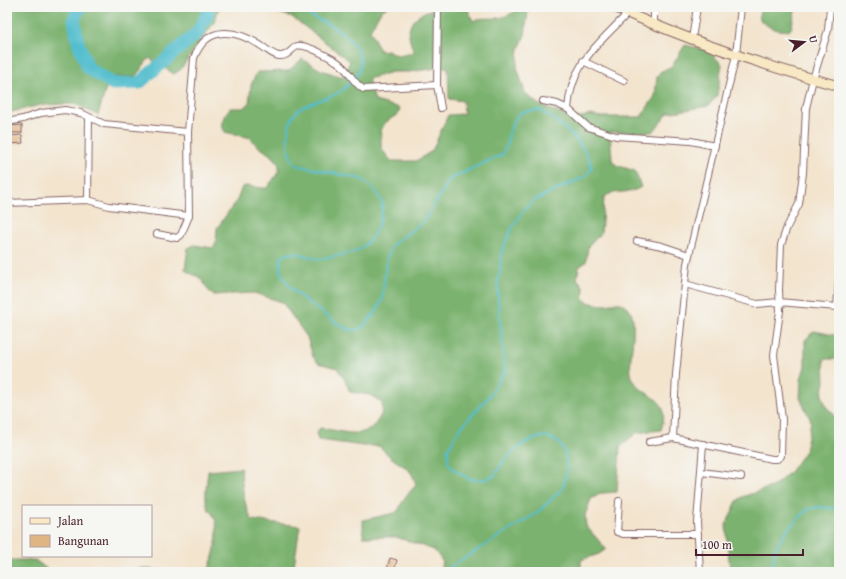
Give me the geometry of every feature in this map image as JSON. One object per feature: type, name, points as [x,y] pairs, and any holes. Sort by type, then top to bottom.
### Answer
[{"type":"main road","points":[[614,7],[654,25],[736,55],[839,86]]},
{"type":"street","points":[[438,7],[437,84],[441,108]]},
{"type":"street","points":[[654,7],[654,25]]},
{"type":"street","points":[[692,39],[697,7]]},
{"type":"street","points":[[673,438],[676,374],[689,255],[736,55],[740,7]]},
{"type":"street","points":[[649,442],[673,438],[772,459],[777,459],[781,456],[782,419],[774,355],[780,311],[781,245],[786,227],[799,204],[803,173],[806,108],[828,30],[830,7]]},
{"type":"street","points":[[568,109],[574,78],[583,61],[627,14]]},
{"type":"street","points":[[157,234],[177,238],[181,235],[189,216],[188,132],[194,58],[196,50],[206,39],[220,32],[227,32],[278,55],[286,54],[298,46],[305,46],[338,62],[344,67],[356,85],[363,90],[437,84]]},
{"type":"street","points":[[583,61],[624,81]]},
{"type":"street","points":[[543,101],[557,104],[568,109],[588,127],[616,136],[691,141],[715,146]]},
{"type":"street","points":[[7,122],[65,110],[81,113],[104,124],[188,132]]},
{"type":"street","points":[[88,200],[89,118]]},
{"type":"street","points":[[7,203],[88,200],[109,206],[189,216]]},
{"type":"street","points":[[637,241],[662,246],[689,255]]},
{"type":"street","points":[[685,284],[757,304],[779,302],[838,307],[839,279]]},
{"type":"street","points":[[700,572],[698,534],[703,444]]},
{"type":"street","points":[[701,472],[740,477]]},
{"type":"street","points":[[619,501],[617,532],[623,534],[698,534]]},
{"type":"green space","points":[[7,7],[219,7],[215,21],[180,70],[174,74],[149,58],[135,77],[115,77],[106,88],[98,115],[75,104],[41,105],[7,113]]},
{"type":"green space","points":[[259,7],[388,7],[381,11],[370,30],[380,51],[388,50],[394,54],[400,55],[414,52],[409,36],[411,25],[416,18],[423,13],[441,8],[467,7],[473,21],[503,17],[524,7],[528,11],[525,35],[519,49],[517,67],[525,93],[538,104],[573,119],[590,115],[601,117],[641,117],[655,96],[657,77],[660,72],[672,66],[685,45],[707,50],[722,64],[717,96],[708,106],[668,113],[653,132],[610,132],[612,160],[616,165],[635,171],[641,187],[631,191],[611,193],[604,198],[601,233],[588,247],[586,262],[579,267],[577,279],[583,287],[583,297],[587,302],[605,305],[620,303],[628,308],[632,314],[632,377],[642,390],[660,403],[663,409],[664,418],[661,430],[636,433],[620,447],[617,492],[602,493],[591,499],[585,515],[586,526],[606,549],[599,554],[581,560],[581,569],[552,572],[438,572],[443,562],[434,550],[396,537],[363,537],[363,520],[395,513],[399,509],[405,497],[416,485],[413,475],[408,469],[393,459],[379,446],[364,446],[318,440],[316,433],[320,428],[352,433],[366,431],[373,427],[379,418],[382,412],[382,403],[370,395],[350,392],[345,380],[337,368],[318,363],[313,357],[307,337],[282,302],[254,293],[213,295],[201,279],[185,269],[188,248],[194,245],[213,248],[216,242],[217,228],[237,200],[242,187],[248,186],[267,188],[278,172],[279,167],[274,158],[258,146],[251,138],[225,132],[222,126],[226,113],[230,108],[243,108],[249,104],[251,85],[257,72],[288,71],[302,59],[321,70],[343,77],[350,61],[292,17]],"holes":[[[444,67],[448,68],[449,99],[463,101],[464,114],[448,115],[432,151],[416,161],[391,161],[381,148],[381,129],[386,122],[398,114],[400,108],[375,101],[368,79],[392,72],[409,72]]]},
{"type":"green space","points":[[762,7],[796,7],[791,29],[779,30],[763,23],[760,20],[759,14]]},
{"type":"green space","points":[[814,331],[839,336],[839,361],[837,359],[824,359],[825,382],[822,395],[827,408],[832,412],[835,418],[834,424],[837,444],[836,458],[839,464],[839,572],[730,572],[726,525],[737,501],[742,497],[774,486],[790,472],[805,451],[811,421],[800,398],[801,379],[805,366],[805,340]]},
{"type":"green space","points":[[241,468],[245,501],[252,520],[300,526],[293,572],[202,572],[208,571],[217,538],[215,519],[206,502],[208,471]]},
{"type":"green space","points":[[7,560],[35,560],[51,572],[7,572]]},
{"type":"green space","points":[[141,568],[172,572],[132,572]]},
{"type":"building","points":[[22,125],[22,133],[11,133],[10,126]]},
{"type":"building","points":[[22,135],[23,143],[10,144],[10,136]]},
{"type":"building","points":[[390,558],[397,560],[394,571],[387,570]]},
{"type":"waterway","points":[[80,7],[74,19],[78,42],[88,68],[113,84],[139,83],[197,33],[207,15],[208,7]]},
{"type":"waterway","points":[[290,7],[322,21],[343,34],[352,42],[358,51],[361,62],[360,70],[352,81],[341,91],[299,109],[294,115],[290,124],[288,136],[289,152],[291,159],[296,165],[361,179],[374,190],[382,204],[381,217],[377,229],[365,245],[360,249],[323,259],[295,253],[290,253],[281,258],[280,271],[291,288],[338,324],[350,330],[356,330],[363,327],[376,312],[382,300],[387,258],[392,245],[424,221],[450,179],[503,154],[513,123],[521,112],[540,110],[557,122],[572,134],[584,149],[592,168],[586,176],[533,201],[523,211],[511,230],[501,254],[498,279],[498,299],[505,371],[490,395],[458,431],[448,449],[448,462],[452,468],[469,479],[482,480],[494,476],[505,459],[521,445],[533,439],[546,436],[558,442],[565,451],[567,470],[563,488],[537,513],[442,572]]},
{"type":"waterway","points":[[771,572],[776,547],[787,530],[808,509],[820,507],[839,509]]}]
